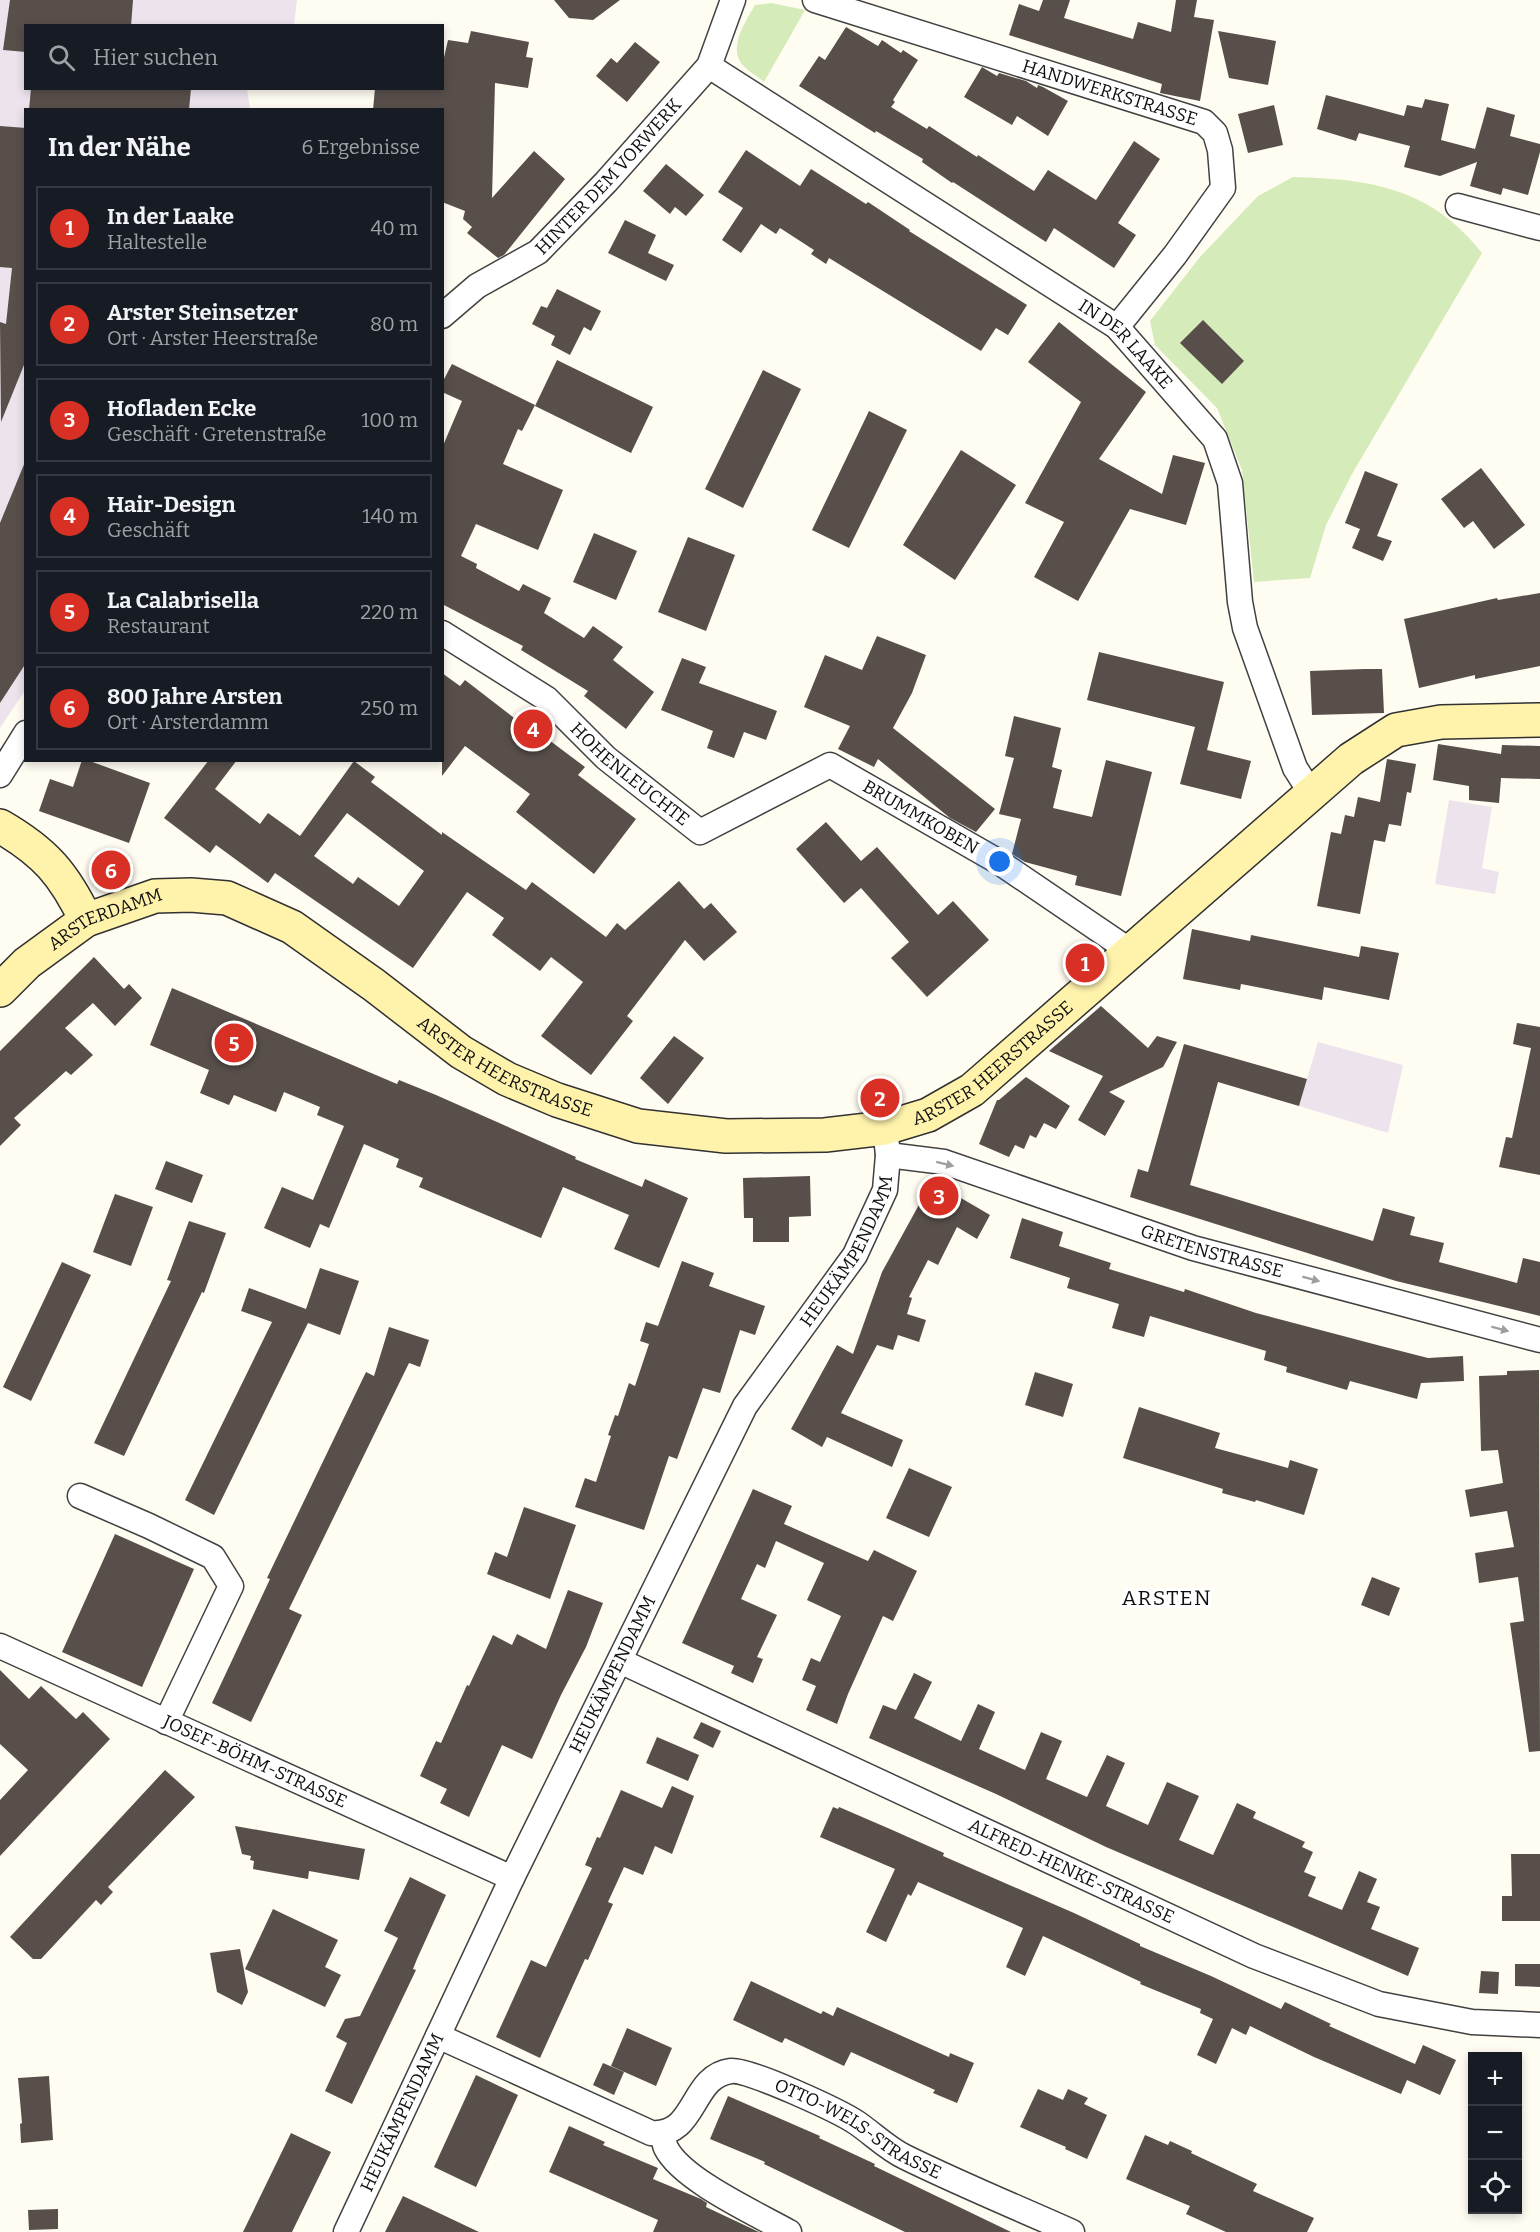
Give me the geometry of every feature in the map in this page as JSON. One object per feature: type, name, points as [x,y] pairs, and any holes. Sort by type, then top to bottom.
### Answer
[{"type":"street","name":"HINTER DEM VORWERK","points":[[444,314],[477,286],[538,252],[606,182],[709,66],[733,0]]},
{"type":"street","name":"HANDWERKSTRASSE","points":[[815,0],[1204,123],[1215,133],[1220,150],[1223,188],[1175,255],[1118,327]]},
{"type":"street","name":"IN DER LAAKE","points":[[709,66],[1118,327],[1215,439],[1230,483],[1240,602],[1245,628],[1295,768],[1311,793]]},
{"type":"street","points":[[1458,206],[1540,228]]},
{"type":"street","name":"HOHENLEUCHTE","points":[[444,634],[547,699],[606,758],[700,832]]},
{"type":"street","name":"ARSTER HEERSTRASSE","points":[[227,898],[292,927],[461,1052],[507,1079],[557,1100],[638,1126],[726,1136],[825,1136],[886,1142],[972,1090],[1351,759],[1396,730],[1441,722],[1540,720]]},
{"type":"street","points":[[0,775],[24,736]]},
{"type":"street","name":"BRUMMKOBEN","points":[[700,832],[830,765],[999,862],[1130,951]]},
{"type":"street","points":[[0,826],[18,836],[48,859],[74,894],[86,920]]},
{"type":"street","name":"ARSTERDAMM","points":[[0,990],[27,963],[86,920],[155,896],[191,895],[227,898]]},
{"type":"street","name":"GRETENSTRASSE","points":[[886,1142],[1194,1248],[1540,1340]]},
{"type":"street","name":"HEUKÄMPENDAMM","points":[[346,2232],[512,1878],[745,1406],[855,1255],[885,1190],[886,1142]]},
{"type":"street","points":[[80,1496],[213,1557],[231,1586],[166,1722]]},
{"type":"street","name":"JOSEF-BÖHM-STRASSE","points":[[0,1646],[512,1878]]},
{"type":"street","name":"ALFRED-HENKE-STRASSE","points":[[620,1661],[1254,1956],[1379,2004],[1472,2022],[1540,2025]]},
{"type":"street","points":[[438,2037],[651,2133],[663,2134],[666,2148],[677,2163],[702,2183],[789,2232]]},
{"type":"street","name":"OTTO-WELS-STRASSE","points":[[663,2134],[674,2129],[686,2117],[708,2080],[732,2070],[757,2075],[854,2121],[902,2156],[1072,2232]]},
{"type":"shaded area","points":[[0,0],[297,0],[294,24],[24,24],[24,90],[247,90],[250,108],[24,108],[24,692],[0,728]]},
{"type":"shaded area","points":[[1449,800],[1492,807],[1482,868],[1499,872],[1495,894],[1435,884]]},
{"type":"shaded area","points":[[1318,1042],[1403,1065],[1388,1133],[1299,1106]]},
{"type":"green space","points":[[771,3],[805,10],[764,82],[741,63],[737,49],[740,33],[755,5]]},
{"type":"green space","points":[[1293,177],[1348,181],[1398,191],[1442,214],[1482,253],[1352,474],[1326,525],[1310,578],[1254,582],[1242,470],[1217,408],[1155,345],[1150,321],[1200,257],[1258,196]]},
{"type":"building","points":[[10,0],[133,0],[131,24],[24,24],[24,52],[3,50]]},
{"type":"building","points":[[554,0],[620,0],[593,20],[569,18]]},
{"type":"building","points":[[1043,0],[1070,0],[1064,18],[1133,39],[1138,22],[1171,32],[1176,0],[1197,0],[1194,17],[1214,20],[1200,101],[1160,93],[1162,84],[1009,35],[1019,4],[1039,11]]},
{"type":"building","points":[[846,27],[878,46],[882,40],[901,53],[903,50],[918,60],[891,107],[927,129],[929,126],[1034,191],[1048,170],[1096,200],[1134,141],[1160,159],[1118,223],[1136,235],[1114,268],[1054,228],[1046,242],[952,183],[922,162],[923,159],[876,131],[875,133],[799,86],[819,56],[825,60]]},
{"type":"building","points":[[471,31],[529,42],[526,57],[533,58],[528,88],[495,83],[492,198],[534,151],[565,179],[504,255],[498,258],[467,233],[472,227],[463,219],[465,211],[444,203],[444,108],[373,108],[375,90],[444,90],[444,57],[448,40],[468,43]]},
{"type":"building","points":[[1218,31],[1276,41],[1268,85],[1229,78]]},
{"type":"building","points":[[635,42],[660,62],[627,102],[596,76],[611,58],[617,63]]},
{"type":"building","points":[[982,67],[997,76],[999,73],[1026,81],[1037,88],[1038,85],[1068,101],[1048,136],[1017,116],[1012,125],[964,97]]},
{"type":"building","points":[[31,90],[191,90],[189,108],[29,108]]},
{"type":"building","points":[[1326,95],[1404,116],[1407,105],[1422,108],[1425,99],[1449,104],[1441,140],[1475,149],[1487,107],[1515,115],[1510,136],[1540,144],[1540,152],[1528,195],[1503,188],[1501,195],[1470,186],[1477,162],[1440,176],[1404,167],[1410,146],[1359,133],[1356,141],[1317,129]]},
{"type":"building","points":[[1274,105],[1283,145],[1248,153],[1238,114]]},
{"type":"building","points":[[0,126],[24,128],[24,365],[1,422],[0,322],[6,324],[12,268],[0,267]]},
{"type":"building","points":[[746,150],[800,186],[811,169],[866,204],[868,202],[909,231],[1027,305],[1008,335],[996,328],[981,351],[829,258],[826,264],[811,254],[814,250],[780,228],[776,234],[761,224],[741,253],[722,240],[743,208],[718,192]]},
{"type":"building","points":[[666,164],[704,195],[686,216],[675,207],[670,214],[643,191]]},
{"type":"building","points":[[625,220],[656,235],[648,253],[674,265],[666,281],[608,253]]},
{"type":"building","points":[[557,289],[601,311],[591,331],[584,327],[570,355],[551,345],[555,336],[532,324],[541,306],[547,308]]},
{"type":"building","points":[[1203,320],[1244,361],[1222,384],[1180,343]]},
{"type":"building","points":[[1059,322],[1146,392],[1099,459],[1162,494],[1173,455],[1205,463],[1186,525],[1130,509],[1078,601],[1034,577],[1064,522],[1025,503],[1081,402],[1028,362]]},
{"type":"building","points":[[557,360],[653,407],[631,453],[535,406]]},
{"type":"building","points":[[452,364],[535,405],[522,431],[518,429],[503,464],[563,490],[538,550],[476,524],[461,556],[477,564],[476,568],[519,591],[523,584],[551,598],[544,613],[584,638],[593,626],[623,647],[613,660],[654,692],[626,729],[584,696],[588,691],[521,650],[523,646],[444,605],[444,443],[462,401],[444,393],[444,379]]},
{"type":"building","points":[[763,370],[801,389],[743,508],[705,489]]},
{"type":"building","points":[[869,411],[907,430],[849,548],[812,530]]},
{"type":"building","points":[[961,450],[1016,485],[955,580],[903,545]]},
{"type":"building","points":[[24,464],[24,666],[0,703],[0,523]]},
{"type":"building","points":[[1481,468],[1525,525],[1494,549],[1473,521],[1464,528],[1441,499]]},
{"type":"building","points":[[1365,471],[1398,484],[1377,536],[1392,541],[1383,561],[1352,548],[1360,529],[1345,523]]},
{"type":"building","points":[[594,533],[637,551],[616,600],[573,582]]},
{"type":"building","points":[[688,537],[735,555],[706,631],[658,612]]},
{"type":"building","points":[[1540,593],[1540,666],[1475,679],[1475,675],[1419,688],[1404,619],[1497,598],[1498,600]]},
{"type":"building","points":[[877,636],[926,655],[912,693],[893,728],[995,809],[976,832],[950,818],[878,759],[874,767],[838,749],[850,726],[804,707],[825,655],[862,670]]},
{"type":"building","points":[[1099,652],[1224,682],[1207,750],[1251,761],[1241,799],[1180,784],[1195,727],[1087,700]]},
{"type":"building","points":[[682,658],[706,667],[699,683],[777,711],[766,740],[744,732],[734,758],[707,748],[713,731],[661,710]]},
{"type":"building","points":[[1382,669],[1384,713],[1312,715],[1310,671]]},
{"type":"building","points":[[444,674],[460,686],[465,680],[518,721],[523,715],[552,736],[549,740],[585,767],[578,775],[636,819],[594,874],[516,812],[530,794],[465,746],[442,776]]},
{"type":"building","points":[[1014,716],[1061,728],[1052,767],[1062,770],[1053,808],[1092,817],[1106,760],[1152,772],[1121,896],[1075,885],[1077,876],[1025,862],[1012,854],[1021,819],[999,814],[1014,758],[1005,756]]},
{"type":"building","points":[[1438,744],[1501,754],[1502,745],[1540,746],[1540,779],[1501,778],[1499,803],[1469,800],[1469,786],[1433,780]]},
{"type":"building","points":[[1387,759],[1416,764],[1411,793],[1407,792],[1401,826],[1389,824],[1385,842],[1374,840],[1360,914],[1317,906],[1331,832],[1341,834],[1345,815],[1354,817],[1358,797],[1380,802]]},
{"type":"building","points":[[81,762],[92,762],[150,783],[129,843],[39,811],[50,779],[73,787]]},
{"type":"building","points":[[207,762],[235,762],[215,789],[260,824],[268,813],[300,836],[355,762],[375,777],[371,782],[442,835],[442,832],[526,890],[532,882],[606,937],[617,923],[625,930],[679,881],[704,909],[711,903],[737,932],[704,961],[685,940],[627,1016],[633,1021],[591,1075],[541,1036],[583,982],[551,957],[540,971],[492,935],[504,918],[467,892],[413,968],[275,873],[268,883],[216,845],[210,853],[164,818]],"holes":[[[347,813],[424,871],[399,906],[358,877],[353,884],[314,856]]]},
{"type":"building","points":[[826,822],[861,861],[877,847],[938,915],[953,901],[989,940],[927,997],[891,958],[909,942],[861,888],[844,903],[796,849]]},
{"type":"building","points":[[1192,929],[1250,941],[1251,935],[1359,957],[1361,946],[1399,953],[1389,1000],[1324,987],[1322,1000],[1241,984],[1240,990],[1183,979]]},
{"type":"building","points":[[94,957],[124,989],[129,984],[142,998],[115,1026],[93,1003],[65,1028],[93,1055],[71,1075],[66,1071],[14,1118],[21,1125],[0,1146],[0,1051]]},
{"type":"building","points":[[172,988],[397,1084],[399,1080],[436,1095],[642,1187],[645,1179],[688,1198],[659,1268],[614,1249],[629,1215],[563,1187],[541,1238],[419,1187],[423,1178],[396,1167],[399,1159],[364,1144],[329,1228],[320,1224],[310,1248],[264,1228],[282,1187],[313,1200],[344,1126],[317,1115],[320,1107],[284,1092],[276,1112],[234,1095],[229,1105],[200,1093],[209,1070],[150,1045]]},
{"type":"building","points":[[1101,1006],[1148,1048],[1157,1036],[1177,1042],[1163,1067],[1109,1092],[1125,1101],[1105,1136],[1078,1120],[1103,1076],[1049,1051]]},
{"type":"building","points":[[1517,1023],[1540,1027],[1540,1175],[1499,1167],[1506,1137],[1512,1138],[1531,1048],[1513,1044]]},
{"type":"building","points":[[674,1036],[704,1058],[668,1104],[640,1078]]},
{"type":"building","points":[[1184,1044],[1307,1079],[1299,1106],[1218,1082],[1190,1185],[1373,1241],[1383,1208],[1415,1217],[1410,1235],[1444,1243],[1439,1262],[1517,1283],[1523,1258],[1540,1262],[1540,1316],[1396,1281],[1130,1197],[1138,1169],[1148,1172]]},
{"type":"building","points":[[1026,1077],[1070,1106],[1056,1129],[1044,1123],[1036,1138],[1030,1135],[1024,1149],[1015,1145],[1009,1157],[979,1144],[997,1100]]},
{"type":"building","points":[[166,1161],[203,1175],[192,1203],[155,1189]]},
{"type":"building","points":[[810,1176],[811,1216],[789,1217],[789,1242],[753,1242],[753,1218],[744,1218],[743,1178]]},
{"type":"building","points":[[932,1181],[990,1215],[977,1239],[957,1227],[938,1265],[928,1260],[909,1297],[912,1298],[907,1314],[926,1320],[919,1342],[898,1335],[893,1350],[877,1345],[841,1413],[903,1440],[892,1467],[827,1437],[822,1447],[791,1429],[837,1345],[853,1354],[882,1272]]},
{"type":"building","points":[[115,1194],[153,1207],[131,1266],[93,1252]]},
{"type":"building","points":[[1022,1218],[1063,1232],[1059,1246],[1111,1263],[1109,1269],[1184,1292],[1185,1289],[1256,1313],[1428,1358],[1463,1356],[1464,1381],[1421,1383],[1417,1399],[1350,1381],[1347,1390],[1286,1372],[1287,1367],[1264,1360],[1266,1351],[1150,1316],[1144,1337],[1112,1328],[1119,1304],[1067,1288],[1070,1278],[1010,1258]]},
{"type":"building","points":[[189,1221],[226,1233],[204,1293],[202,1292],[124,1456],[94,1443],[171,1281],[167,1280]]},
{"type":"building","points":[[682,1261],[714,1273],[709,1286],[765,1306],[755,1335],[740,1330],[720,1393],[703,1388],[677,1459],[669,1456],[644,1530],[575,1507],[585,1478],[596,1482],[611,1436],[608,1435],[615,1415],[618,1416],[629,1383],[635,1386],[649,1344],[640,1341],[646,1322],[658,1326]]},
{"type":"building","points":[[62,1262],[91,1275],[31,1401],[3,1387]]},
{"type":"building","points":[[320,1268],[359,1281],[340,1335],[308,1323],[214,1515],[185,1500],[272,1322],[241,1311],[249,1288],[306,1309]]},
{"type":"building","points":[[389,1327],[429,1340],[420,1367],[409,1363],[289,1609],[302,1615],[251,1722],[212,1703],[270,1579],[267,1578],[366,1372],[374,1376]]},
{"type":"building","points":[[1539,1370],[1540,1751],[1529,1752],[1510,1623],[1524,1621],[1518,1577],[1479,1583],[1475,1553],[1514,1547],[1507,1511],[1470,1517],[1465,1490],[1503,1483],[1498,1450],[1481,1451],[1479,1376],[1507,1375],[1507,1371]]},
{"type":"building","points":[[1035,1372],[1073,1384],[1063,1417],[1025,1405]]},
{"type":"building","points":[[1139,1407],[1220,1433],[1215,1448],[1288,1468],[1290,1460],[1318,1469],[1304,1515],[1256,1500],[1255,1502],[1222,1493],[1223,1489],[1123,1458]]},
{"type":"building","points":[[909,1468],[952,1487],[929,1537],[886,1518]]},
{"type":"building","points":[[753,1489],[792,1506],[784,1524],[868,1561],[874,1550],[917,1571],[893,1621],[883,1616],[837,1724],[806,1710],[816,1686],[802,1680],[811,1658],[820,1662],[841,1616],[807,1600],[824,1563],[776,1541],[765,1568],[757,1564],[741,1599],[777,1615],[757,1657],[763,1659],[753,1683],[731,1673],[734,1666],[682,1643]]},
{"type":"building","points":[[524,1507],[576,1525],[550,1599],[487,1574],[495,1552],[507,1557]]},
{"type":"building","points":[[115,1534],[194,1569],[142,1687],[62,1652]]},
{"type":"building","points":[[1372,1577],[1400,1588],[1389,1616],[1361,1605]]},
{"type":"building","points":[[568,1590],[603,1603],[586,1647],[532,1759],[502,1745],[469,1817],[440,1803],[447,1789],[420,1776],[436,1741],[441,1743],[493,1635],[512,1645],[517,1634],[546,1649]]},
{"type":"building","points":[[0,1670],[29,1699],[41,1686],[76,1719],[83,1712],[110,1739],[0,1856],[0,1800],[28,1770],[0,1744]]},
{"type":"building","points":[[914,1673],[932,1682],[914,1718],[961,1741],[978,1704],[995,1712],[979,1749],[1025,1770],[1041,1732],[1062,1741],[1046,1779],[1087,1797],[1107,1755],[1125,1763],[1106,1806],[1148,1825],[1167,1782],[1199,1796],[1179,1840],[1213,1855],[1237,1803],[1256,1812],[1253,1818],[1305,1842],[1302,1847],[1313,1852],[1304,1872],[1316,1877],[1308,1896],[1342,1910],[1359,1871],[1377,1879],[1367,1902],[1380,1907],[1371,1929],[1419,1948],[1408,1976],[1106,1847],[996,1794],[869,1738],[883,1705],[896,1710]]},
{"type":"building","points":[[701,1722],[721,1731],[713,1748],[693,1738]]},
{"type":"building","points":[[657,1737],[699,1755],[688,1781],[646,1763]]},
{"type":"building","points":[[165,1770],[195,1797],[108,1887],[113,1892],[101,1905],[96,1900],[41,1959],[33,1959],[10,1937]]},
{"type":"building","points":[[672,1786],[694,1796],[672,1854],[655,1846],[643,1875],[624,1867],[608,1902],[613,1904],[540,2058],[496,2037],[531,1960],[546,1967],[592,1868],[585,1865],[597,1837],[600,1838],[621,1790],[662,1808]]},
{"type":"building","points":[[833,1807],[838,1809],[839,1807],[944,1853],[943,1856],[1074,1913],[1140,1946],[1281,2009],[1285,2002],[1331,2024],[1329,2026],[1415,2064],[1423,2045],[1456,2060],[1440,2095],[1407,2080],[1401,2094],[1314,2057],[1250,2026],[1246,2035],[1232,2028],[1216,2064],[1197,2055],[1213,2019],[1200,2013],[1201,2009],[1140,1984],[1141,1982],[1043,1936],[1025,1976],[1006,1967],[1023,1928],[918,1882],[911,1896],[908,1894],[886,1942],[866,1932],[895,1869],[820,1837]]},
{"type":"building","points":[[235,1826],[365,1849],[359,1880],[309,1871],[308,1879],[253,1869],[254,1861],[250,1860],[251,1856],[242,1854]]},
{"type":"building","points":[[1511,1854],[1540,1854],[1540,1921],[1502,1921],[1502,1896],[1512,1896]]},
{"type":"building","points":[[410,1877],[446,1895],[413,1969],[416,1970],[352,2104],[325,2091],[347,2043],[336,2037],[345,2019],[360,2016],[398,1938],[384,1931]]},
{"type":"building","points":[[273,1909],[338,1940],[325,1967],[341,1975],[325,2007],[245,1969]]},
{"type":"building","points":[[240,1949],[248,1992],[242,2005],[217,1992],[210,1953]]},
{"type":"building","points":[[1515,1964],[1540,1964],[1540,1987],[1515,1986]]},
{"type":"building","points":[[1481,1971],[1499,1972],[1498,1994],[1479,1993]]},
{"type":"building","points":[[751,1981],[821,2014],[823,2011],[833,2016],[837,2007],[949,2057],[950,2053],[974,2063],[957,2103],[933,2093],[935,2090],[851,2052],[844,2066],[785,2038],[782,2043],[733,2020]]},
{"type":"building","points":[[627,2028],[672,2048],[656,2086],[611,2066]]},
{"type":"building","points":[[603,2063],[624,2072],[614,2095],[593,2085]]},
{"type":"building","points":[[476,2075],[518,2095],[476,2187],[434,2167]]},
{"type":"building","points":[[49,2076],[53,2140],[21,2143],[20,2124],[22,2123],[18,2078]]},
{"type":"building","points":[[1038,2089],[1063,2100],[1068,2089],[1088,2098],[1084,2104],[1107,2115],[1087,2159],[1020,2127]]},
{"type":"building","points":[[728,2096],[820,2136],[819,2138],[875,2164],[874,2166],[1011,2232],[905,2232],[764,2164],[765,2162],[710,2139]]},
{"type":"building","points":[[569,2126],[605,2142],[603,2145],[658,2168],[653,2179],[701,2199],[707,2203],[706,2207],[759,2232],[653,2232],[658,2220],[549,2172]]},
{"type":"building","points":[[291,2133],[331,2152],[292,2232],[243,2232]]},
{"type":"building","points":[[1145,2135],[1168,2145],[1170,2141],[1192,2151],[1191,2153],[1257,2184],[1253,2191],[1314,2218],[1307,2232],[1226,2232],[1186,2214],[1190,2206],[1126,2179]]},
{"type":"building","points":[[403,2196],[479,2232],[385,2232]]},
{"type":"building","points":[[58,2209],[58,2229],[29,2230],[28,2210]]},
{"type":"place","name":"Hair-Design","points":[[533,729]]},
{"type":"place","name":"800 Jahre Arsten","points":[[111,870]]},
{"type":"place","name":"In der Laake","points":[[1085,963]]},
{"type":"place","name":"La Calabrisella","points":[[234,1043]]},
{"type":"place","name":"Arster Steinsetzer","points":[[880,1098]]},
{"type":"place","name":"Hofladen Ecke","points":[[939,1196]]},
{"type":"district","name":"ARSTEN","points":[[1167,1598]]}]
